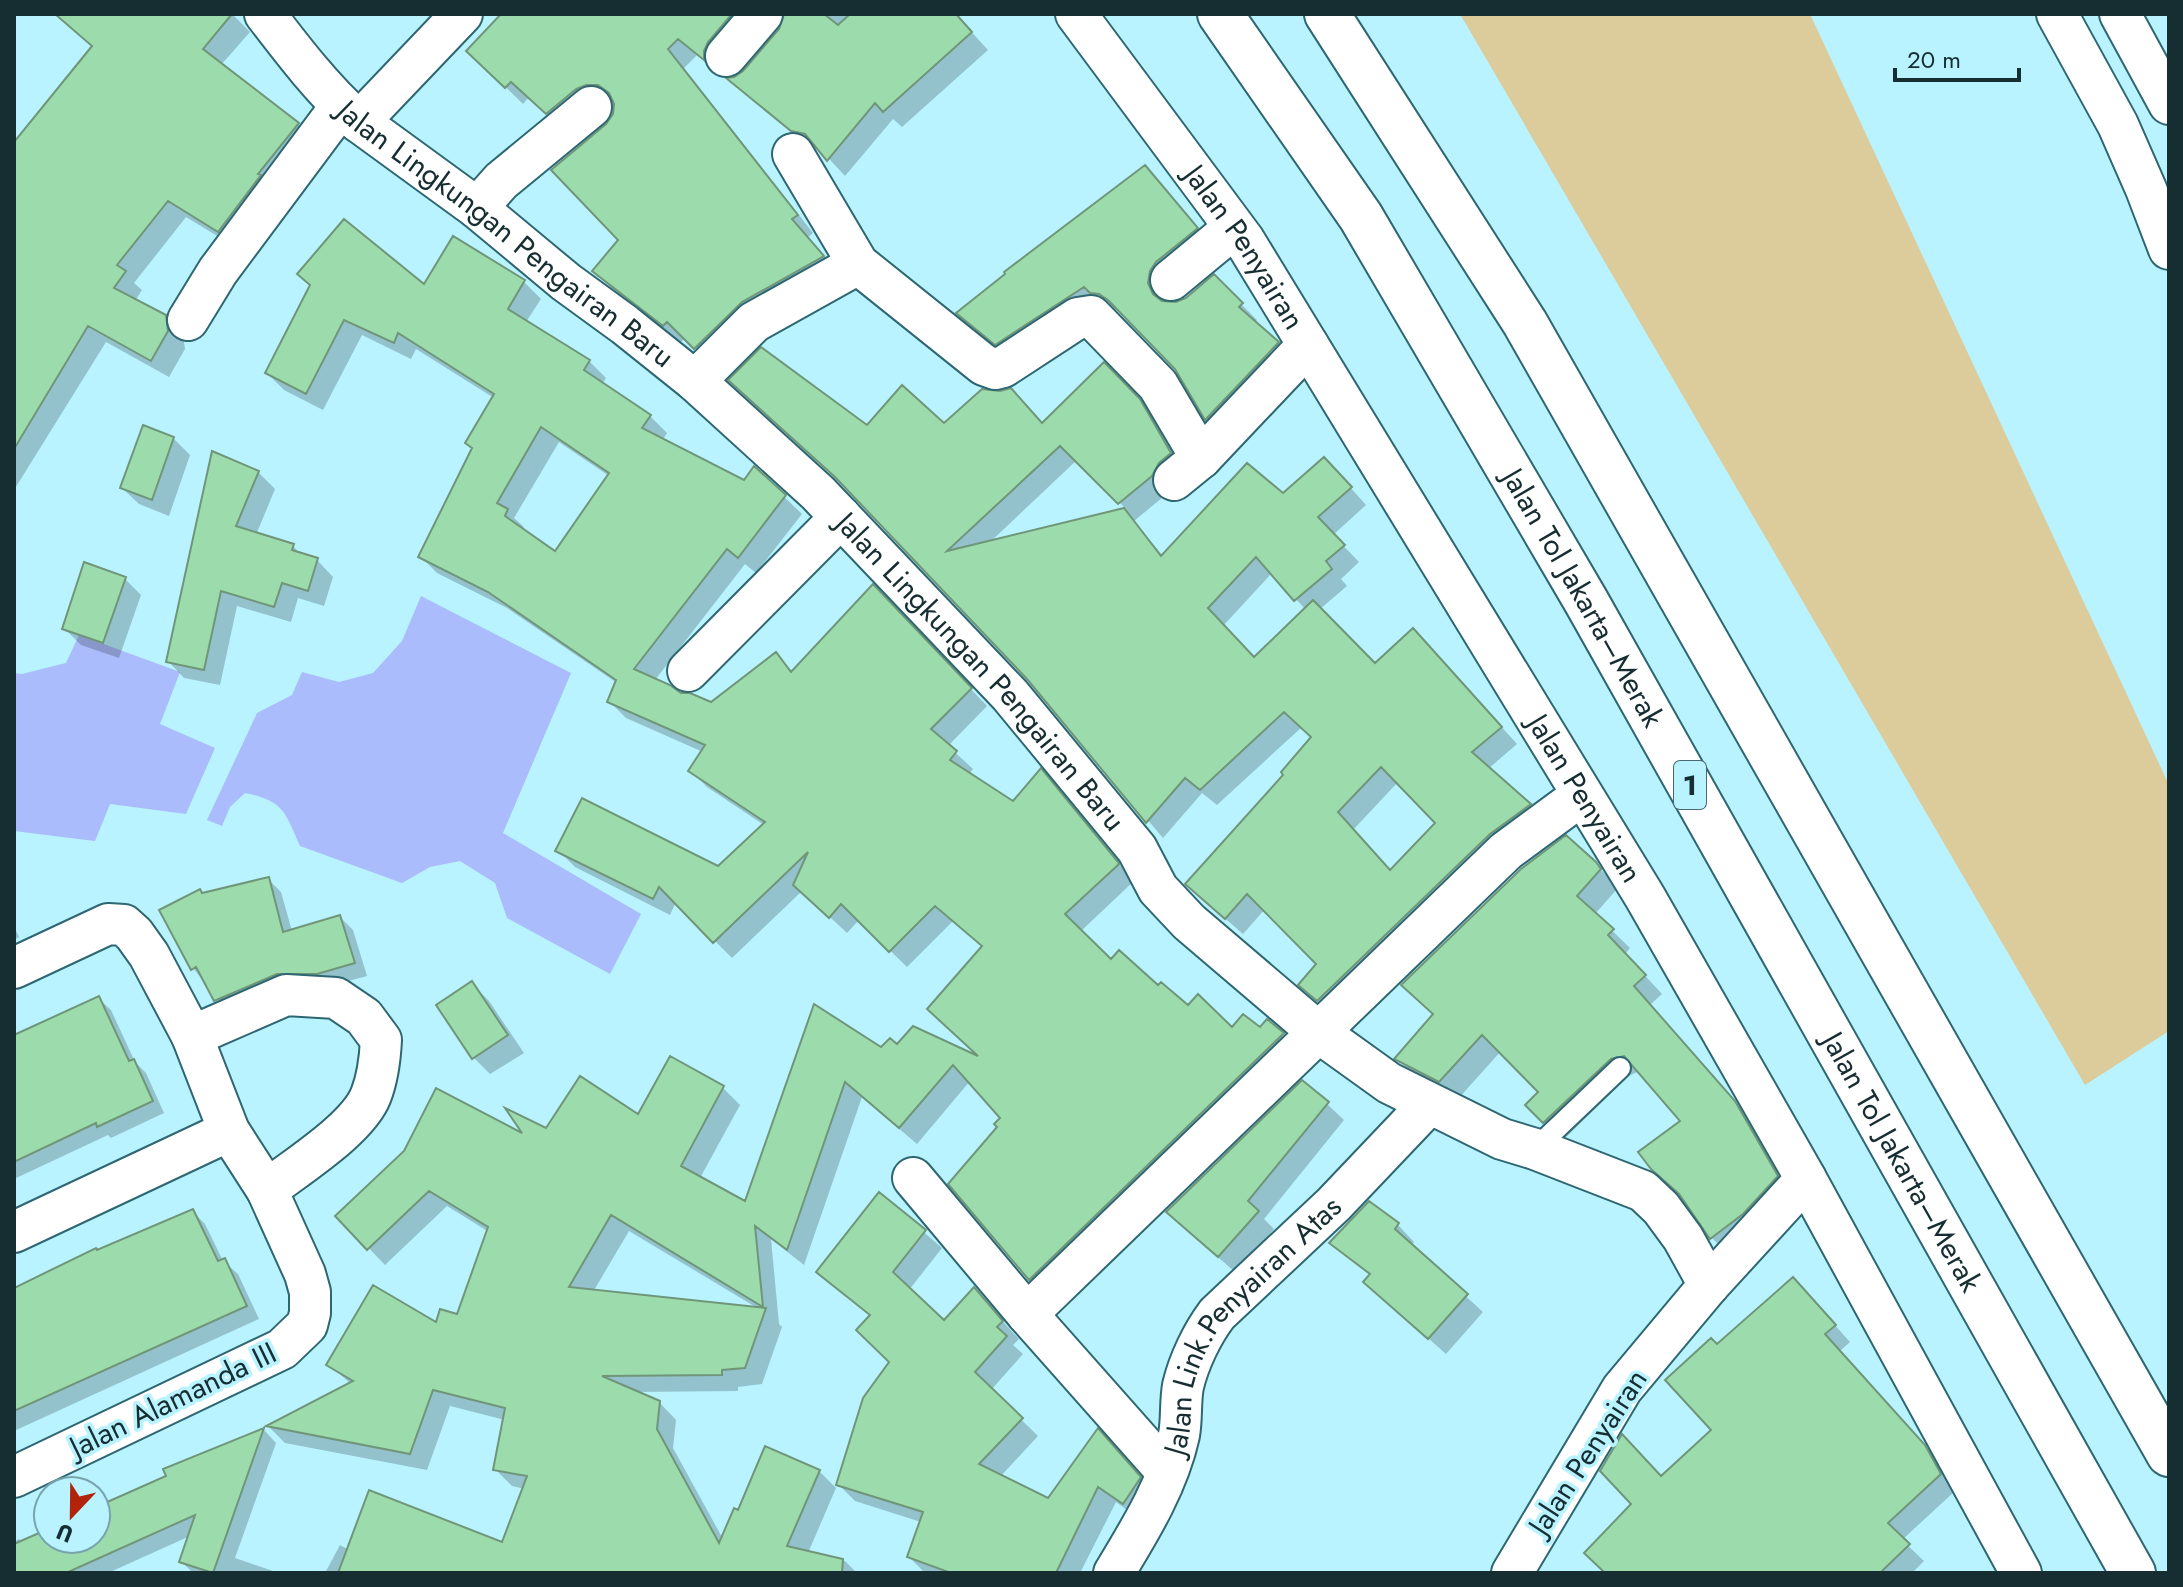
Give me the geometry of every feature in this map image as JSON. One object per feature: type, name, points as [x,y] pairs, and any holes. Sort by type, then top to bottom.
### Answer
[{"type":"highway","name":"Jalan Tol Jakarta–Merak","points":[[1220,14],[1361,217],[1586,601],[2133,1573]]},
{"type":"highway","points":[[1327,14],[1525,323],[2169,1454]]},
{"type":"street","name":"Jalan Lingkungan Pengairan Baru","points":[[265,14],[298,58],[350,114],[477,208],[566,282],[695,381],[841,517],[1010,695],[1137,849],[1158,889],[1172,906],[1318,1032],[1389,1083],[1502,1139],[1643,1191],[1661,1208],[1683,1238],[1709,1285]]},
{"type":"street","points":[[188,320],[218,271],[350,114],[462,14]]},
{"type":"street","points":[[726,56],[762,14]]},
{"type":"street","name":"Jalan Penyairan","points":[[1076,14],[1234,228],[1308,345],[1645,897],[1806,1179],[1709,1285],[1622,1389],[1512,1573]]},
{"type":"street","points":[[2057,14],[2118,125],[2158,183],[2169,249]]},
{"type":"street","points":[[2118,125],[2168,100],[2120,14]]},
{"type":"street","points":[[477,208],[501,181],[591,107]]},
{"type":"street","points":[[793,154],[858,264],[984,365],[995,369],[1003,367],[1078,318],[1091,316],[1158,385],[1188,469],[1308,345]]},
{"type":"street","points":[[1171,280],[1234,228]]},
{"type":"street","points":[[695,381],[754,322],[858,264]]},
{"type":"street","points":[[688,671],[841,517]]},
{"type":"street","points":[[1027,1314],[1506,851],[1582,795]]},
{"type":"street","name":"Jalan Alamanda III","points":[[14,968],[108,924],[124,925],[134,934],[149,955],[192,1036],[229,1131],[267,1190],[310,1292],[307,1325],[282,1349],[14,1477]]},
{"type":"street","points":[[192,1036],[286,995],[336,998],[364,1017],[381,1040],[371,1098],[351,1125],[267,1190]]},
{"type":"street","name":"Jalan Link.Penyairan Atas","points":[[1114,1573],[1150,1513],[1167,1472],[1179,1434],[1183,1385],[1205,1330],[1217,1314],[1334,1204],[1429,1104]]},
{"type":"street","points":[[14,1232],[229,1131]]},
{"type":"street","points":[[913,1178],[1027,1314],[1167,1472]]},
{"type":"street","points":[[1806,1179],[2021,1573]]},
{"type":"lane","points":[[1535,1149],[1620,1068]]},
{"type":"shaded area","points":[[1460,14],[1810,14],[2169,785],[2169,1031],[2085,1085]]},
{"type":"water","points":[[421,596],[571,673],[503,833],[641,914],[610,974],[507,918],[495,883],[460,861],[430,867],[402,883],[300,846],[291,824],[276,804],[245,793],[230,807],[222,826],[207,820],[257,713],[292,695],[302,672],[339,682],[373,673],[402,641]]},
{"type":"water","points":[[79,635],[180,672],[160,724],[215,748],[186,814],[110,804],[95,841],[14,831],[14,673],[22,674],[66,663]]},
{"type":"building","points":[[55,14],[232,14],[203,49],[299,123],[258,174],[261,175],[218,232],[168,201],[117,265],[126,271],[114,288],[166,315],[168,331],[151,361],[88,326],[14,449],[14,142],[92,46]]},
{"type":"building","points":[[501,14],[732,14],[708,42],[704,60],[678,39],[668,49],[798,215],[792,219],[824,256],[742,302],[694,349],[667,322],[663,326],[592,271],[618,240],[551,170],[606,124],[613,114],[614,104],[609,93],[598,85],[586,85],[576,89],[546,114],[511,82],[505,88],[466,51]]},
{"type":"building","points":[[784,14],[824,14],[838,25],[850,14],[956,14],[972,32],[883,112],[875,103],[827,161],[805,134],[791,131],[726,78],[743,71],[779,29]]},
{"type":"building","points":[[1145,165],[1198,228],[1156,262],[1150,271],[1148,283],[1153,294],[1162,301],[1176,302],[1186,298],[1214,274],[1243,303],[1239,307],[1279,342],[1205,420],[1175,369],[1108,300],[1090,293],[1084,287],[995,345],[956,313],[1004,272]]},
{"type":"building","points":[[344,219],[424,284],[453,236],[525,280],[508,309],[590,360],[584,370],[651,415],[642,428],[744,480],[754,466],[786,495],[738,558],[727,549],[634,669],[681,693],[690,693],[711,702],[776,652],[791,672],[873,584],[972,688],[931,729],[957,751],[950,760],[1013,801],[1041,768],[1118,862],[1065,914],[1111,959],[1119,950],[1158,985],[1161,982],[1188,1005],[1198,994],[1232,1027],[1243,1014],[1260,1027],[1267,1019],[1284,1033],[1029,1280],[948,1184],[997,1127],[994,1124],[1000,1118],[953,1065],[899,1128],[845,1082],[787,1250],[755,1226],[763,1307],[611,1215],[569,1287],[766,1308],[745,1368],[722,1370],[722,1375],[602,1376],[660,1401],[657,1429],[719,1543],[734,1508],[738,1510],[765,1446],[820,1470],[787,1546],[843,1559],[842,1573],[338,1573],[369,1490],[502,1542],[527,1476],[493,1470],[505,1408],[433,1390],[410,1454],[266,1426],[353,1381],[326,1365],[373,1285],[436,1322],[440,1309],[457,1314],[488,1227],[429,1191],[367,1250],[335,1216],[404,1151],[436,1088],[522,1133],[505,1108],[546,1128],[580,1076],[638,1114],[670,1056],[724,1086],[681,1166],[745,1201],[814,1004],[881,1047],[890,1038],[897,1044],[913,1026],[978,1056],[927,1009],[982,946],[935,906],[889,952],[841,904],[829,918],[793,885],[808,852],[713,943],[659,887],[653,899],[555,851],[582,798],[718,866],[765,822],[688,771],[705,745],[607,702],[616,680],[488,592],[418,557],[472,448],[465,443],[494,394],[398,333],[394,343],[344,320],[306,394],[265,373],[310,285],[297,274]],"holes":[[[541,427],[609,473],[555,551],[505,516],[508,509],[497,503]]]},
{"type":"building","points":[[761,347],[867,425],[902,385],[944,423],[982,389],[1000,391],[1011,388],[1042,423],[1104,362],[1140,399],[1171,453],[1159,463],[1152,476],[1118,504],[1060,446],[947,551],[1124,508],[1161,556],[1247,463],[1283,493],[1324,457],[1352,487],[1318,517],[1345,545],[1326,561],[1332,569],[1294,601],[1256,557],[1208,608],[1254,657],[1313,600],[1375,663],[1413,628],[1502,727],[1472,752],[1531,804],[1490,834],[1317,1001],[1298,985],[1316,964],[1247,894],[1225,919],[1185,884],[1283,775],[1281,772],[1311,737],[1284,712],[1200,790],[1185,778],[1146,823],[1027,679],[835,477],[728,380]],"holes":[[[1381,767],[1435,823],[1390,870],[1338,812]]]},
{"type":"building","points":[[143,425],[174,437],[152,500],[120,488]]},
{"type":"building","points":[[212,451],[259,471],[236,526],[294,544],[292,550],[318,558],[308,591],[282,583],[274,607],[221,591],[204,670],[166,662]]},
{"type":"building","points":[[84,562],[126,577],[103,643],[62,629]]},
{"type":"building","points":[[1566,835],[1601,869],[1577,896],[1614,929],[1608,935],[1646,975],[1634,986],[1735,1101],[1778,1176],[1743,1214],[1710,1239],[1679,1194],[1651,1169],[1638,1152],[1680,1121],[1624,1056],[1611,1059],[1543,1123],[1525,1105],[1538,1092],[1482,1035],[1439,1082],[1394,1059],[1433,1014],[1401,985],[1521,869]]},
{"type":"building","points":[[269,877],[283,932],[340,915],[355,963],[317,974],[277,974],[214,1001],[196,967],[191,970],[159,910],[200,889],[202,893]]},
{"type":"building","points":[[472,981],[508,1035],[472,1059],[436,1005]]},
{"type":"building","points":[[99,996],[129,1061],[134,1059],[153,1101],[97,1127],[96,1123],[14,1162],[14,1035]]},
{"type":"building","points":[[1302,1080],[1329,1102],[1248,1201],[1259,1211],[1218,1257],[1166,1212]]},
{"type":"building","points":[[879,1192],[926,1230],[893,1272],[944,1320],[974,1287],[1003,1321],[997,1327],[1007,1336],[975,1372],[1023,1418],[979,1464],[1048,1498],[1098,1428],[1141,1477],[1123,1504],[1098,1487],[1056,1573],[951,1573],[907,1557],[923,1512],[836,1485],[863,1398],[889,1362],[856,1330],[870,1315],[816,1272]]},
{"type":"building","points":[[1369,1201],[1399,1223],[1395,1229],[1468,1294],[1428,1339],[1363,1282],[1370,1274],[1329,1243]]},
{"type":"building","points":[[193,1209],[218,1261],[225,1258],[247,1306],[14,1411],[14,1288],[96,1248]]},
{"type":"building","points":[[1793,1277],[1836,1325],[1825,1334],[1925,1445],[1941,1474],[1888,1523],[1910,1544],[1880,1573],[1605,1573],[1584,1553],[1631,1504],[1600,1471],[1622,1434],[1661,1476],[1711,1430],[1665,1380],[1711,1338],[1717,1344]]},
{"type":"building","points":[[264,1428],[213,1573],[179,1562],[195,1515],[112,1552],[112,1500],[166,1476],[163,1469]]},
{"type":"building","points":[[32,1536],[32,1555],[106,1555],[66,1573],[14,1573],[14,1544]]}]
